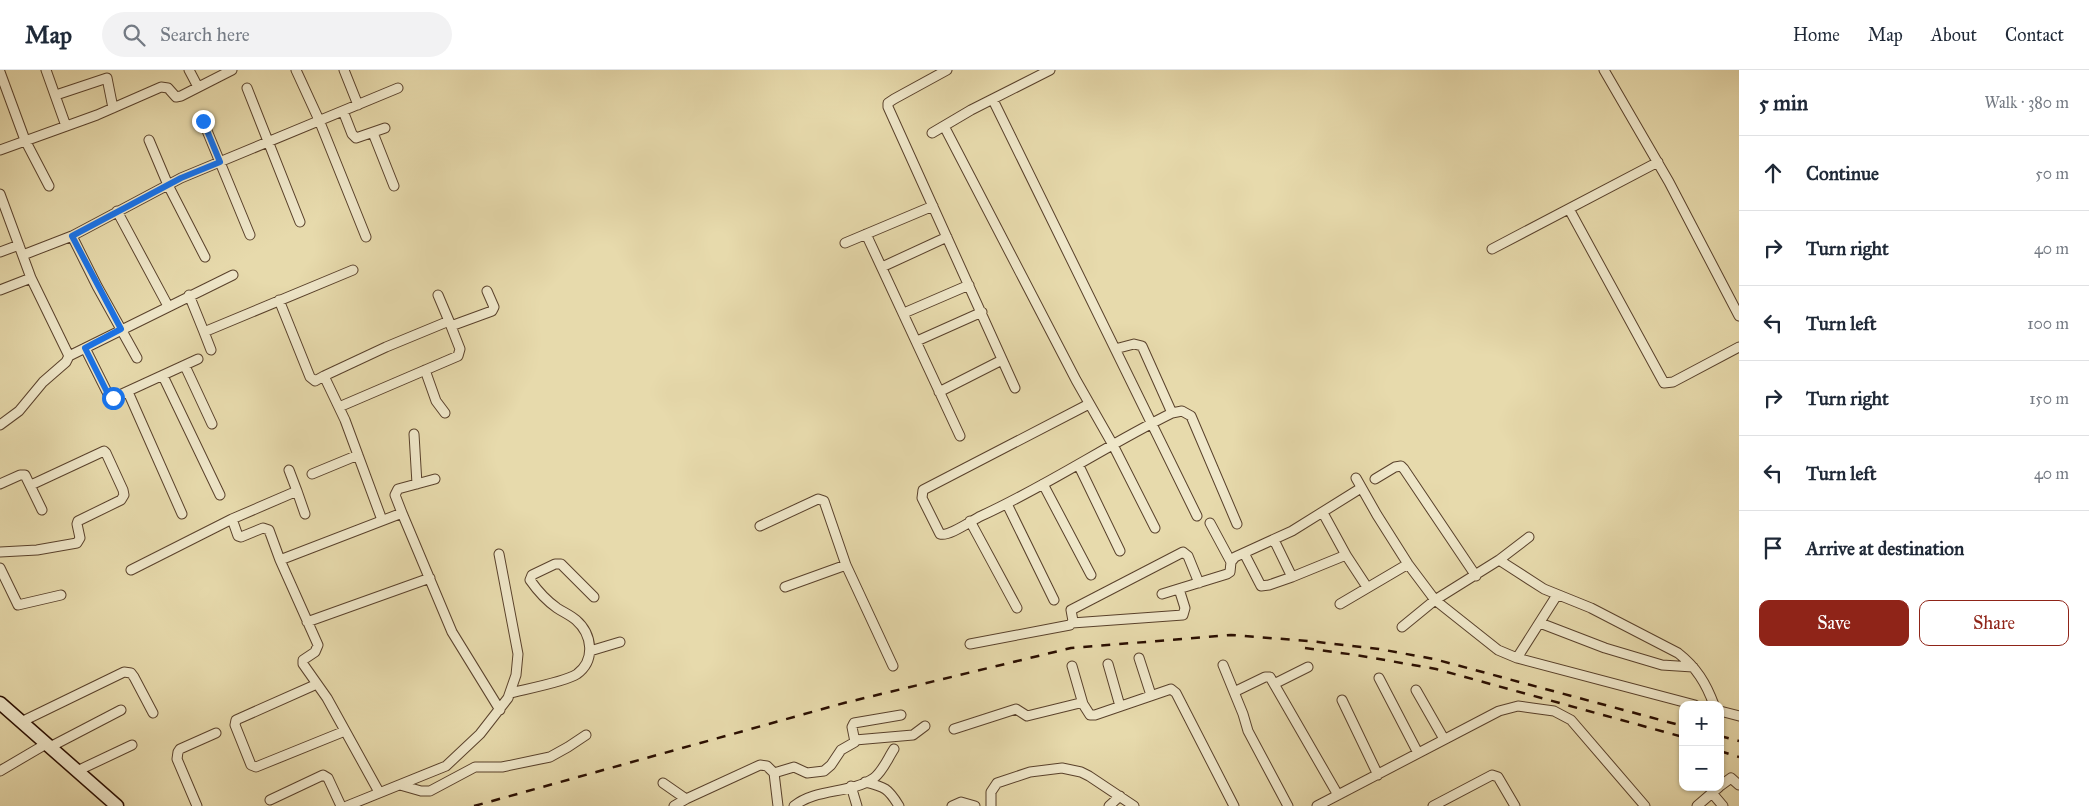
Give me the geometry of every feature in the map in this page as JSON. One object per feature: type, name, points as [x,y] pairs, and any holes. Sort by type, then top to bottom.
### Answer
[{"type":"main road","points":[[0,703],[117,806]]},
{"type":"street","points":[[46,70],[66,126]]},
{"type":"street","points":[[189,70],[198,87]]},
{"type":"street","points":[[0,150],[113,108],[161,87],[168,88],[174,96],[179,97],[232,70]]},
{"type":"street","points":[[296,70],[319,120],[366,237]]},
{"type":"street","points":[[344,70],[358,105]]},
{"type":"street","points":[[947,70],[894,98],[888,103],[889,110],[1015,388]]},
{"type":"street","points":[[932,133],[1050,70]]},
{"type":"street","points":[[1604,70],[1658,162],[1739,316]]},
{"type":"street","points":[[0,72],[25,140],[49,186]]},
{"type":"street","points":[[56,94],[107,74],[113,108]]},
{"type":"street","points":[[247,88],[300,222]]},
{"type":"street","points":[[23,255],[72,236],[168,185],[268,141],[398,88]]},
{"type":"street","points":[[993,100],[1197,516]]},
{"type":"street","points":[[343,111],[354,137],[360,138],[385,128]]},
{"type":"street","points":[[203,121],[250,235]]},
{"type":"street","points":[[944,126],[1155,528]]},
{"type":"street","points":[[373,133],[394,186]]},
{"type":"street","points":[[149,140],[168,185],[205,257]]},
{"type":"street","points":[[1492,250],[1658,162]]},
{"type":"street","points":[[0,194],[4,218],[19,246],[31,278],[68,356],[66,362],[43,382],[19,411],[0,425]]},
{"type":"street","points":[[845,243],[933,206]]},
{"type":"street","points":[[1569,209],[1664,383],[1673,382],[1739,347]]},
{"type":"street","points":[[117,211],[168,306]]},
{"type":"street","points":[[866,234],[960,436]]},
{"type":"street","points":[[72,236],[137,358]]},
{"type":"street","points":[[882,267],[947,237]]},
{"type":"street","points":[[0,252],[19,246]]},
{"type":"street","points":[[204,332],[353,270]]},
{"type":"street","points":[[68,356],[233,275]]},
{"type":"street","points":[[0,290],[31,278]]},
{"type":"street","points":[[904,313],[969,285]]},
{"type":"street","points":[[279,300],[310,377],[315,381],[386,347],[492,311],[494,307],[487,291]]},
{"type":"street","points":[[189,295],[211,350]]},
{"type":"street","points":[[340,407],[460,354],[460,349],[438,295]]},
{"type":"street","points":[[917,341],[982,312]]},
{"type":"street","points":[[1115,349],[1134,344],[1142,346],[1172,413]]},
{"type":"street","points":[[85,348],[109,396],[113,398],[198,359]]},
{"type":"street","points":[[939,392],[1002,360]]},
{"type":"street","points":[[185,366],[212,424]]},
{"type":"street","points":[[425,370],[436,401],[445,413]]},
{"type":"street","points":[[163,376],[220,495]]},
{"type":"street","points":[[324,376],[340,407],[382,520]]},
{"type":"street","points":[[128,392],[182,514]]},
{"type":"street","points":[[1089,404],[923,490],[922,498],[940,534],[947,534],[1007,504],[1152,423],[1172,413],[1182,411],[1187,412],[1193,419],[1238,524]]},
{"type":"street","points":[[414,434],[418,484]]},
{"type":"street","points":[[0,552],[38,550],[77,543],[80,538],[78,521],[121,500],[124,495],[104,451],[31,485]]},
{"type":"street","points":[[312,474],[358,455]]},
{"type":"street","points":[[1078,466],[1120,551]]},
{"type":"street","points":[[1375,479],[1395,467],[1401,466],[1476,576]]},
{"type":"street","points":[[289,470],[305,514]]},
{"type":"street","points":[[0,484],[23,474],[31,485],[42,510]]},
{"type":"street","points":[[1356,478],[1408,564],[1435,600],[1498,650],[1517,658],[1680,701]]},
{"type":"street","points":[[435,479],[398,489],[396,498],[457,641],[500,710]]},
{"type":"street","points":[[1043,484],[1091,575]]},
{"type":"street","points":[[1231,562],[1244,553],[1274,540],[1323,513],[1362,488]]},
{"type":"street","points":[[131,570],[232,520],[297,491]]},
{"type":"street","points":[[760,526],[821,498],[824,501],[846,565],[893,666]]},
{"type":"street","points":[[1007,504],[1054,600]]},
{"type":"street","points":[[280,560],[402,513]]},
{"type":"street","points":[[1323,513],[1346,555],[1367,587]]},
{"type":"street","points":[[232,520],[238,536],[241,537],[263,528],[269,530],[318,648],[303,662],[316,684],[324,692],[379,792]]},
{"type":"street","points":[[970,521],[1017,608]]},
{"type":"street","points":[[1162,594],[1230,572],[1231,562],[1210,523]]},
{"type":"street","points":[[1402,627],[1435,600],[1476,576],[1529,537]]},
{"type":"street","points":[[1274,540],[1292,577]]},
{"type":"street","points":[[1072,623],[1071,610],[1183,552],[1188,556],[1199,583]]},
{"type":"street","points":[[1244,553],[1261,586],[1270,586],[1346,555]]},
{"type":"street","points":[[347,806],[446,766],[480,734],[500,710],[510,693],[516,675],[518,654],[499,554]]},
{"type":"street","points":[[1499,560],[1544,589],[1591,608],[1669,648],[1693,667],[1706,683],[1713,701]]},
{"type":"street","points":[[510,693],[576,674],[590,651],[588,638],[583,628],[575,620],[550,603],[532,582],[532,575],[555,564],[561,564],[594,597]]},
{"type":"street","points":[[1340,604],[1408,564]]},
{"type":"street","points":[[785,587],[846,565]]},
{"type":"street","points":[[0,568],[18,605],[61,594]]},
{"type":"street","points":[[307,622],[430,578]]},
{"type":"street","points":[[970,644],[1072,623],[1183,615],[1185,608],[1180,589]]},
{"type":"street","points":[[1517,658],[1557,595]]},
{"type":"street","points":[[1540,623],[1662,666],[1693,667]]},
{"type":"street","points":[[590,651],[620,642]]},
{"type":"street","points":[[1139,658],[1151,695]]},
{"type":"street","points":[[1108,664],[1120,706]]},
{"type":"street","points":[[1223,665],[1248,731],[1288,806]]},
{"type":"street","points":[[1072,666],[1083,704],[1088,713],[1092,715],[1168,689],[1174,690],[1234,806]]},
{"type":"street","points":[[1274,684],[1308,667]]},
{"type":"street","points":[[20,722],[124,672],[131,673],[134,677],[153,713]]},
{"type":"street","points":[[1234,692],[1265,677],[1270,678],[1338,795]]},
{"type":"street","points":[[1379,678],[1418,753]]},
{"type":"street","points":[[316,684],[236,720],[235,725],[251,765],[256,767],[345,731]]},
{"type":"street","points":[[1416,690],[1444,739]]},
{"type":"street","points":[[1342,700],[1378,775]]},
{"type":"street","points":[[954,730],[1016,709],[1027,716],[1080,703],[1083,704]]},
{"type":"street","points":[[1317,806],[1444,739],[1509,707],[1518,706],[1554,712],[1571,720],[1645,806]]},
{"type":"street","points":[[0,771],[121,710]]},
{"type":"street","points":[[1724,712],[1739,716]]},
{"type":"street","points":[[855,740],[852,727],[854,723],[901,716]]},
{"type":"street","points":[[774,773],[794,767],[808,773],[824,770],[831,765],[841,750],[855,740],[913,735],[925,726]]},
{"type":"street","points":[[197,806],[178,759],[178,752],[180,749],[216,733]]},
{"type":"street","points":[[399,785],[421,791],[430,791],[475,767],[502,767],[550,757],[586,736]]},
{"type":"street","points":[[77,771],[132,745]]},
{"type":"street","points":[[794,806],[805,799],[865,782],[878,774],[894,749]]},
{"type":"street","points":[[674,806],[686,798],[760,765],[767,766],[774,773],[778,806]]},
{"type":"street","points":[[992,806],[991,792],[997,783],[1030,772],[1062,768],[1080,772],[1134,806]]},
{"type":"street","points":[[270,800],[323,775],[328,778],[341,806]]},
{"type":"street","points":[[1435,806],[1492,775],[1498,777],[1515,806]]},
{"type":"street","points":[[1724,784],[1731,778],[1739,785]]},
{"type":"street","points":[[865,782],[885,787],[899,806]]},
{"type":"street","points":[[663,783],[686,798]]},
{"type":"street","points":[[851,786],[857,806]]},
{"type":"street","points":[[1697,806],[1715,791]]},
{"type":"street","points":[[1718,791],[1723,806]]},
{"type":"street","points":[[1109,806],[1120,796]]},
{"type":"street","points":[[952,806],[964,802],[975,806]]},
{"type":"railway","points":[[474,806],[844,703],[1071,648],[1231,635],[1379,649],[1434,659],[1679,725]]},
{"type":"railway","points":[[1305,648],[1436,669],[1679,736]]},
{"type":"railway","points":[[1724,737],[1739,741]]},
{"type":"railway","points":[[1724,752],[1739,757]]},
{"type":"route","points":[[113,398],[110,398],[85,348],[121,329],[72,236],[181,178],[220,162],[203,121]]}]
